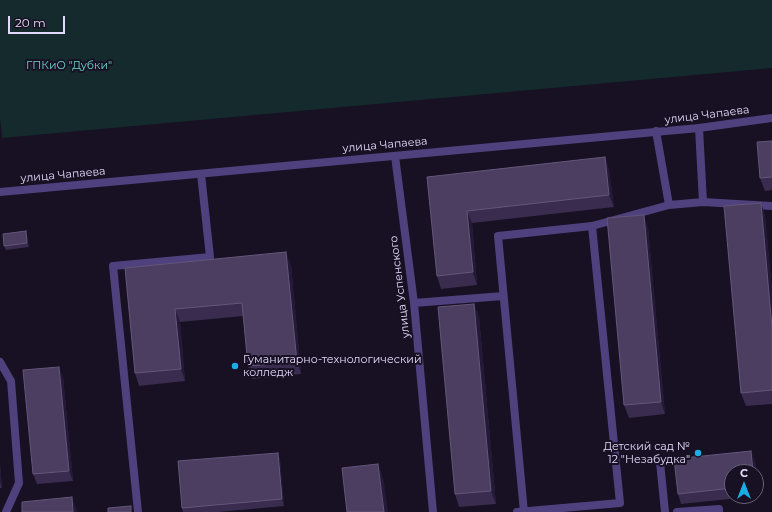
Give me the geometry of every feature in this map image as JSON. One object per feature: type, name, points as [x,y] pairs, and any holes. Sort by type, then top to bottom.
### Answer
[{"type":"street","name":"улица Чапаева","points":[[0,192],[699,128],[772,118]]},
{"type":"street","points":[[699,128],[703,202]]},
{"type":"street","points":[[656,132],[669,205]]},
{"type":"street","name":"улица Успенского","points":[[395,156],[414,303],[433,512]]},
{"type":"street","points":[[138,512],[112,266],[210,257],[201,174]]},
{"type":"street","points":[[592,226],[620,503],[521,512],[498,236],[592,226],[669,205],[703,202],[772,206]]},
{"type":"street","points":[[414,303],[503,296]]},
{"type":"street","points":[[0,362],[10,381],[19,483],[6,512]]},
{"type":"street","points":[[665,512],[660,462],[690,460]]},
{"type":"street","points":[[677,512],[719,508],[719,512]]},
{"type":"green space","name":"ГПКиО \"Дубки\"","points":[[0,0],[772,0],[772,68],[2,138],[0,118]]},
{"type":"building","points":[[772,141],[772,177],[760,178],[757,142]]},
{"type":"building","points":[[605,157],[609,195],[467,211],[473,272],[437,276],[427,177]]},
{"type":"building","points":[[761,203],[772,328],[772,390],[741,393],[724,206]]},
{"type":"building","points":[[644,215],[661,402],[624,405],[607,218]]},
{"type":"building","points":[[26,231],[27,243],[4,246],[3,234]]},
{"type":"building","points":[[286,252],[297,362],[248,366],[242,303],[175,309],[181,369],[135,373],[125,268]]},
{"type":"building","points":[[474,304],[491,491],[455,494],[438,307]]},
{"type":"building","points":[[59,367],[69,471],[33,474],[23,370]]},
{"type":"building","points":[[751,451],[752,464],[724,464],[724,489],[678,494],[674,459]]},
{"type":"building","points":[[278,453],[282,499],[182,508],[178,461]]},
{"type":"building","points":[[378,464],[384,512],[347,512],[342,468]]},
{"type":"building","points":[[72,497],[73,512],[22,512],[22,502]]},
{"type":"building","points":[[131,506],[131,512],[108,512],[108,508]]},
{"type":"place","name":"Гуманитарно-технологический колледж","points":[[235,366]]},
{"type":"place","name":"Детский сад № 12 \"Незабудка\"","points":[[698,453]]}]
